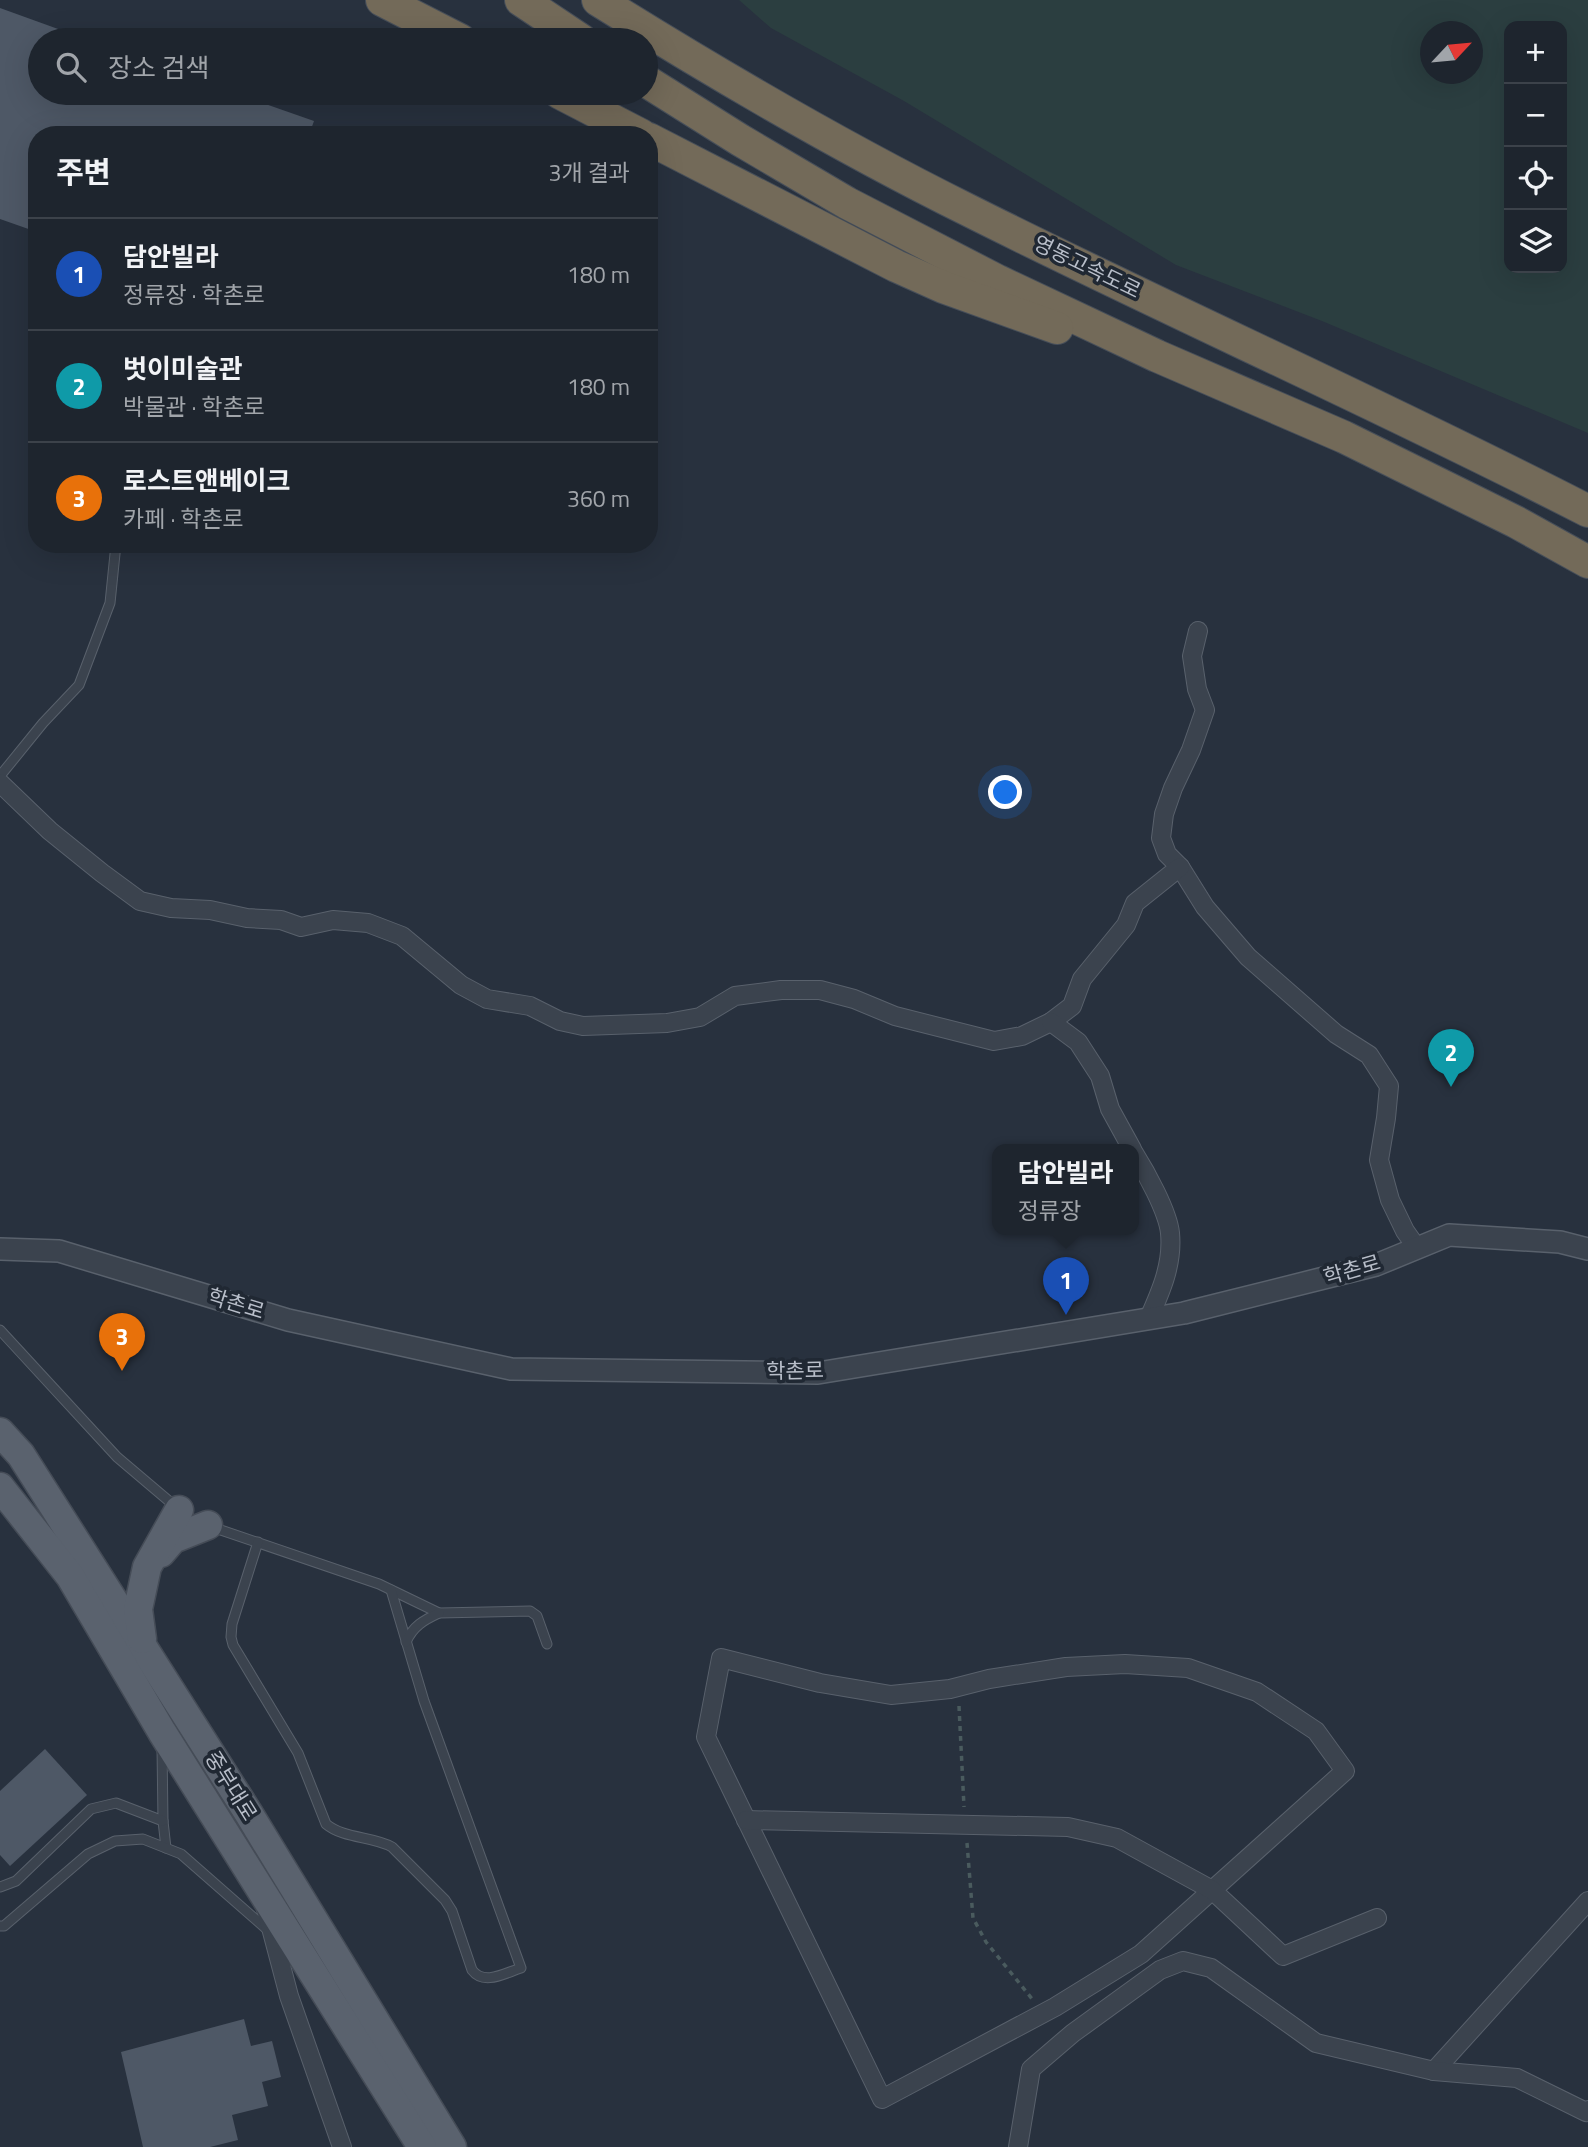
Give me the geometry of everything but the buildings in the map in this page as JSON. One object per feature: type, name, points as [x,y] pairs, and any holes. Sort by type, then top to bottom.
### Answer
[{"type":"highway","points":[[382,0],[437,28]]},
{"type":"highway","points":[[521,0],[563,28]]},
{"type":"highway","name":"영동고속도로","points":[[598,0],[643,28]]},
{"type":"highway","name":"영동고속도로","points":[[658,37],[967,210],[1493,462],[1588,511]]},
{"type":"highway","points":[[658,89],[847,203],[998,281],[1199,374],[1344,437],[1516,522],[1588,562]]},
{"type":"highway","points":[[583,105],[624,126]]},
{"type":"highway","points":[[658,144],[853,245],[943,287],[1014,314],[1199,374]]},
{"type":"main road","name":"중부대로","points":[[0,1432],[21,1455],[143,1645],[452,2147]]},
{"type":"main road","name":"중부대로","points":[[0,1487],[70,1576],[162,1732],[422,2147]]},
{"type":"main road","points":[[143,1645],[138,1609],[147,1567],[180,1510]]},
{"type":"main road","points":[[147,1567],[173,1539],[208,1525]]},
{"type":"street","points":[[1198,631],[1192,656],[1197,689],[1205,710],[1192,750],[1164,814],[1161,838],[1167,854],[1180,867],[1205,907],[1248,957],[1336,1034],[1370,1055],[1389,1086],[1379,1160],[1390,1200],[1405,1231],[1417,1248]]},
{"type":"street","points":[[0,783],[50,831],[140,901],[171,908],[210,910],[247,918],[281,920],[301,927],[333,920],[368,923],[402,936],[461,985],[487,999],[530,1006],[560,1021],[583,1026],[667,1023],[700,1017],[735,996],[781,990],[820,990],[854,999],[895,1016],[993,1041],[1022,1036],[1051,1022],[1072,1006],[1082,979],[1126,925],[1135,904],[1180,867]]},
{"type":"street","points":[[1051,1022],[1078,1042],[1100,1076],[1110,1109],[1129,1144]]},
{"type":"street","points":[[1139,1163],[1158,1200],[1170,1232],[1169,1264],[1162,1289],[1149,1318]]},
{"type":"street","name":"학촌로","points":[[0,1249],[59,1251],[288,1320],[511,1369],[817,1373],[1184,1312],[1376,1265],[1449,1235],[1560,1242],[1588,1249]]},
{"type":"street","points":[[722,1658],[820,1683],[891,1695],[958,1687],[1066,1667],[1125,1664],[1188,1668],[1257,1692],[1316,1731],[1345,1771],[1141,1954],[1049,2010],[882,2099],[706,1737],[722,1658]]},
{"type":"street","points":[[746,1820],[1068,1828],[1117,1838],[1212,1890],[1283,1956],[1377,1918]]},
{"type":"street","points":[[262,1889],[289,1996],[342,2147]]},
{"type":"street","points":[[1434,2071],[1588,1902]]},
{"type":"street","points":[[1018,2147],[1031,2069],[1073,2033],[1160,1970],[1183,1961],[1211,1968],[1316,2043],[1434,2071],[1517,2078],[1586,2112],[1588,2110]]},
{"type":"street","points":[[1049,2010],[1073,2033]]},
{"type":"lane","points":[[0,776],[43,723],[79,685],[110,603],[115,553]]},
{"type":"lane","points":[[0,1329],[117,1457],[190,1519],[379,1584],[439,1613]]},
{"type":"lane","points":[[258,1542],[230,1637],[298,1752],[326,1824],[334,1830],[393,1847],[445,1900],[452,1911],[472,1970],[477,1977],[486,1979],[521,1968],[424,1701],[391,1590]]},
{"type":"lane","points":[[406,1642],[419,1623],[439,1613],[530,1611],[537,1616],[547,1644]]},
{"type":"lane","points":[[162,1732],[166,1848]]},
{"type":"lane","points":[[0,1887],[16,1881],[91,1809],[116,1803],[163,1821]]},
{"type":"lane","points":[[0,1926],[4,1926],[88,1854],[116,1841],[143,1839],[181,1854],[271,1933]]},
{"type":"path","points":[[958,1687],[973,1918],[986,1942],[1049,2010]]},
{"type":"shaded area","points":[[739,0],[1588,0],[1588,433],[1322,321],[1176,265],[904,101],[771,28]]},
{"type":"place","name":"벗이미술관","points":[[1451,1087]]},
{"type":"place","name":"담안빌라","points":[[1066,1315]]},
{"type":"place","name":"로스트앤베이크","points":[[122,1371]]}]
